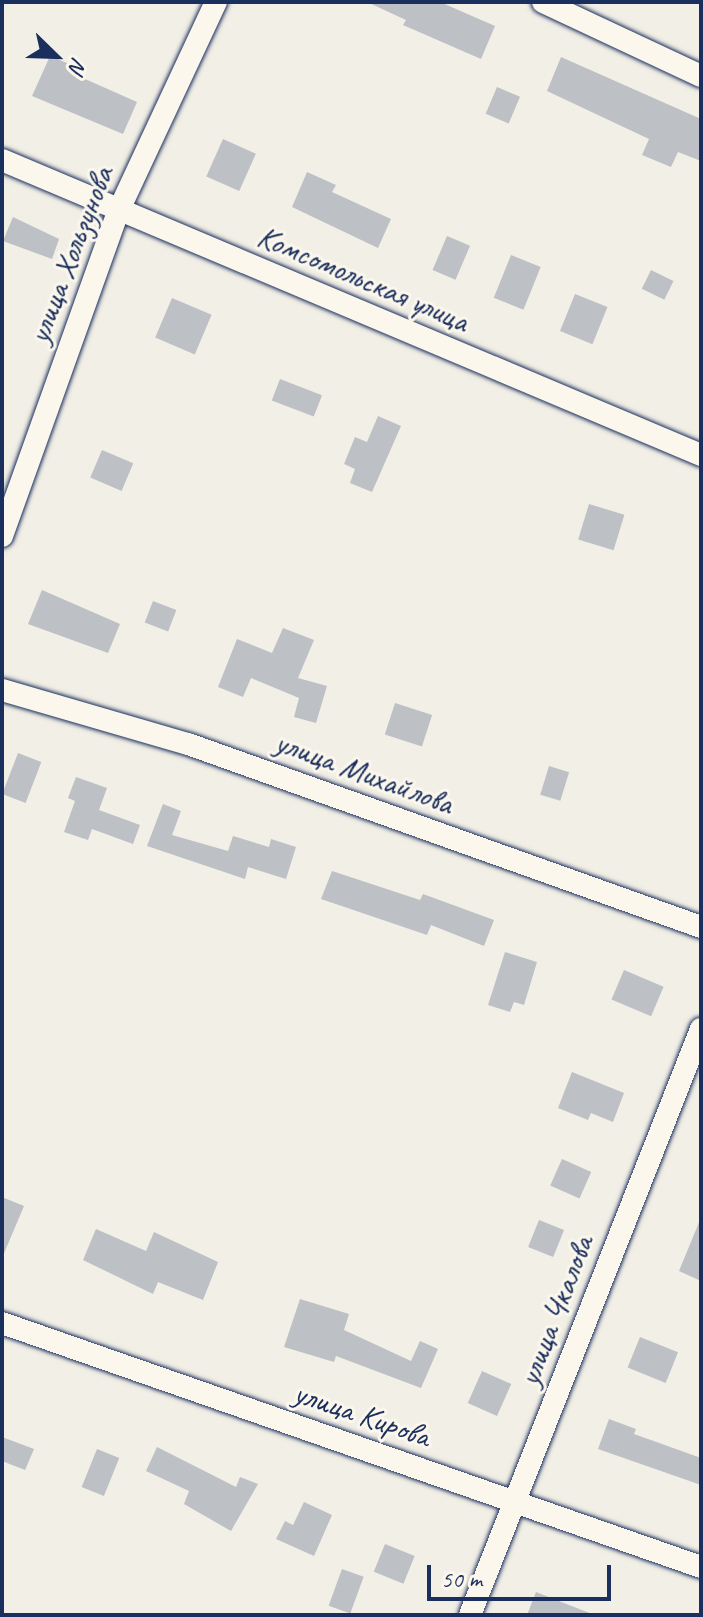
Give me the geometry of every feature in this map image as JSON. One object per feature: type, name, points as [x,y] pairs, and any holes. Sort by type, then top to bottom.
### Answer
[{"type":"street","name":"улица Хользунова","points":[[2,536],[118,212],[216,2]]},
{"type":"street","points":[[543,2],[701,76]]},
{"type":"street","name":"Комсомольская улица","points":[[2,160],[118,212],[701,455]]},
{"type":"street","name":"улица Михайлова","points":[[2,690],[188,744],[701,927]]},
{"type":"street","name":"улица Чкалова","points":[[470,1615],[701,1029]]},
{"type":"street","name":"улица Кирова","points":[[2,1323],[701,1567]]},
{"type":"building","points":[[367,2],[440,2],[495,26],[481,59],[403,25],[406,20]]},
{"type":"building","points":[[50,56],[79,68],[76,75],[137,102],[123,134],[32,96]]},
{"type":"building","points":[[561,57],[701,119],[701,161],[678,152],[671,167],[642,155],[649,139],[547,91]]},
{"type":"building","points":[[497,87],[520,97],[509,123],[486,114]]},
{"type":"building","points":[[223,139],[256,154],[239,191],[206,176]]},
{"type":"building","points":[[307,172],[336,185],[332,192],[391,219],[378,248],[292,207]]},
{"type":"building","points":[[13,217],[59,239],[52,259],[3,241]]},
{"type":"building","points":[[447,236],[470,246],[456,280],[433,270]]},
{"type":"building","points":[[511,255],[541,267],[523,310],[494,298]]},
{"type":"building","points":[[651,270],[673,281],[664,300],[642,289]]},
{"type":"building","points":[[575,294],[607,307],[592,344],[560,331]]},
{"type":"building","points":[[172,298],[212,315],[195,354],[155,338]]},
{"type":"building","points":[[280,379],[322,395],[314,417],[272,400]]},
{"type":"building","points":[[378,416],[401,426],[372,492],[350,483],[355,469],[344,464],[355,437],[367,442]]},
{"type":"building","points":[[102,450],[133,463],[122,491],[90,478]]},
{"type":"building","points":[[589,504],[624,515],[614,550],[578,539]]},
{"type":"building","points":[[42,590],[120,624],[108,653],[28,624]]},
{"type":"building","points":[[153,601],[176,610],[168,631],[145,622]]},
{"type":"building","points":[[283,628],[314,640],[298,678],[327,686],[316,723],[294,717],[299,698],[251,678],[243,697],[218,687],[237,639],[272,653]]},
{"type":"building","points":[[395,703],[432,715],[422,746],[385,734]]},
{"type":"building","points":[[18,753],[41,762],[26,803],[2,794]]},
{"type":"building","points":[[549,766],[569,772],[560,801],[540,795]]},
{"type":"building","points":[[76,777],[107,788],[99,810],[140,825],[133,844],[92,829],[88,840],[64,832],[75,801],[68,798]]},
{"type":"building","points":[[163,804],[181,811],[172,835],[228,851],[233,836],[269,847],[271,839],[296,847],[286,879],[248,867],[245,879],[147,846]]},
{"type":"building","points":[[332,871],[420,900],[423,894],[494,920],[484,946],[431,925],[427,935],[321,899]]},
{"type":"building","points":[[505,952],[537,962],[524,1005],[514,1002],[510,1012],[488,1005]]},
{"type":"building","points":[[624,970],[664,987],[651,1016],[611,999]]},
{"type":"building","points":[[572,1072],[624,1093],[613,1122],[591,1113],[588,1120],[558,1108]]},
{"type":"building","points":[[562,1159],[591,1172],[579,1199],[550,1185]]},
{"type":"building","points":[[2,1197],[24,1206],[2,1258]]},
{"type":"building","points":[[539,1220],[564,1230],[553,1257],[528,1247]]},
{"type":"building","points":[[701,1220],[701,1281],[679,1271]]},
{"type":"building","points":[[96,1229],[146,1251],[154,1232],[218,1262],[203,1300],[158,1282],[153,1294],[83,1260]]},
{"type":"building","points":[[300,1299],[349,1314],[344,1330],[411,1361],[420,1341],[438,1349],[421,1388],[336,1356],[334,1362],[284,1347]]},
{"type":"building","points":[[640,1337],[678,1352],[666,1383],[628,1368]]},
{"type":"building","points":[[482,1371],[511,1384],[497,1416],[468,1403]]},
{"type":"building","points":[[609,1419],[636,1429],[634,1434],[701,1458],[701,1485],[598,1449]]},
{"type":"building","points":[[2,1437],[34,1449],[25,1470],[2,1461]]},
{"type":"building","points":[[157,1447],[236,1487],[240,1477],[258,1484],[231,1531],[184,1504],[189,1491],[146,1471]]},
{"type":"building","points":[[97,1449],[119,1458],[104,1496],[82,1487]]},
{"type":"building","points":[[304,1502],[332,1515],[314,1556],[276,1539],[285,1521],[293,1525]]},
{"type":"building","points":[[385,1544],[415,1556],[403,1584],[374,1572]]},
{"type":"building","points":[[342,1569],[364,1577],[350,1614],[329,1606]]},
{"type":"building","points":[[536,1592],[592,1614],[592,1615],[527,1615]]}]
